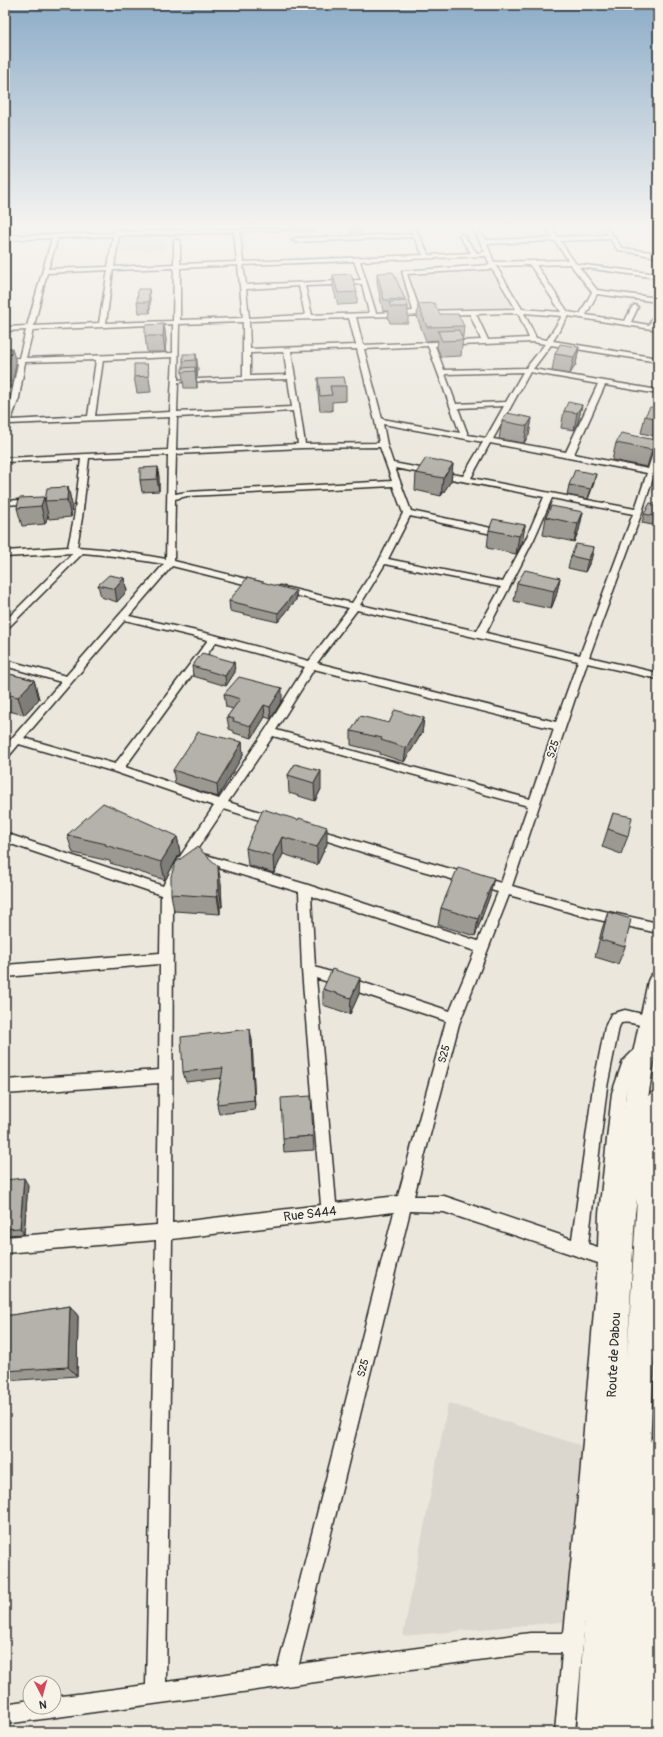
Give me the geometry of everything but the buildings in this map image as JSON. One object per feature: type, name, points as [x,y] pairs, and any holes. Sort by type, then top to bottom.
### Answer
[{"type":"main road","name":"Route de Dabou","points":[[593,1732],[605,1542],[615,1326],[623,1213],[647,1035],[658,981]]},
{"type":"main road","points":[[622,1732],[647,1226],[655,1118],[658,1101]]},
{"type":"street","points":[[36,309],[22,360],[15,398],[6,423],[295,409]]},
{"type":"street","points":[[102,326],[105,309]]},
{"type":"street","points":[[5,753],[170,563],[176,309]]},
{"type":"street","points":[[245,309],[247,378]]},
{"type":"street","points":[[307,309],[309,317]]},
{"type":"street","points":[[371,309],[373,314]]},
{"type":"street","points":[[416,309],[417,313]]},
{"type":"street","points":[[563,309],[566,314]]},
{"type":"street","points":[[582,316],[586,309]]},
{"type":"street","points":[[627,323],[635,309]]},
{"type":"street","points":[[520,311],[533,340]]},
{"type":"street","points":[[5,329],[373,314],[520,311],[566,314],[658,328]]},
{"type":"street","points":[[472,312],[485,341]]},
{"type":"street","points":[[651,327],[658,312]]},
{"type":"street","points":[[466,479],[489,441],[528,370],[549,343],[566,314]]},
{"type":"street","points":[[156,1693],[167,1076],[167,892],[175,874],[223,805],[311,665],[355,606],[383,560],[406,513],[383,445],[379,421],[352,316]]},
{"type":"street","points":[[247,351],[533,340],[658,360]]},
{"type":"street","points":[[431,344],[465,437]]},
{"type":"street","points":[[287,350],[295,409],[302,446]]},
{"type":"street","points":[[5,361],[176,355]]},
{"type":"street","points":[[91,418],[100,357]]},
{"type":"street","points":[[442,372],[528,370],[602,384],[658,392]]},
{"type":"street","points":[[175,381],[292,378]]},
{"type":"street","points":[[569,455],[602,384]]},
{"type":"street","points":[[454,406],[510,404]]},
{"type":"street","points":[[379,421],[569,455],[654,473]]},
{"type":"street","points":[[5,460],[302,446],[383,445]]},
{"type":"street","name":"S25","points":[[286,1676],[404,1203],[454,1018],[505,890],[583,659],[654,473],[658,450]]},
{"type":"street","points":[[5,626],[77,550],[77,499],[85,457]]},
{"type":"street","points":[[391,465],[638,512]]},
{"type":"street","points":[[171,498],[187,494],[396,484]]},
{"type":"street","points":[[480,635],[506,585],[522,537],[549,495]]},
{"type":"street","points":[[5,503],[43,501]]},
{"type":"street","points":[[406,513],[522,537]]},
{"type":"street","points":[[5,554],[77,550],[170,563],[658,676]]},
{"type":"street","points":[[383,560],[506,585]]},
{"type":"street","points":[[122,617],[214,638],[311,665],[560,727]]},
{"type":"street","points":[[118,769],[214,638]]},
{"type":"street","points":[[5,663],[68,680]]},
{"type":"street","points":[[270,732],[535,804]]},
{"type":"street","points":[[16,740],[118,769],[223,805],[289,825]]},
{"type":"street","points":[[304,829],[505,890],[619,921],[658,928]]},
{"type":"street","points":[[5,837],[167,892]]},
{"type":"street","points":[[189,855],[305,889],[482,948]]},
{"type":"street","points":[[305,889],[309,970],[329,1212]]},
{"type":"street","points":[[5,971],[166,958]]},
{"type":"street","points":[[309,970],[454,1018]]},
{"type":"street","points":[[566,1732],[589,1477],[606,1258],[607,1214],[619,1093],[628,1065],[647,1035],[625,1016],[616,1018],[612,1027],[600,1087],[579,1249]]},
{"type":"street","points":[[5,1087],[167,1076]]},
{"type":"street","points":[[600,1087],[619,1093]]},
{"type":"street","name":"Rue S444","points":[[5,1245],[164,1232],[404,1203],[444,1204],[606,1258]]},
{"type":"street","points":[[647,1732],[656,1559],[658,1444]]},
{"type":"street","points":[[5,1714],[530,1643],[573,1643]]},
{"type":"shaded area","points":[[417,309],[511,309],[418,312]]},
{"type":"shaded area","points":[[448,1403],[598,1451],[595,1619],[403,1636]]}]
